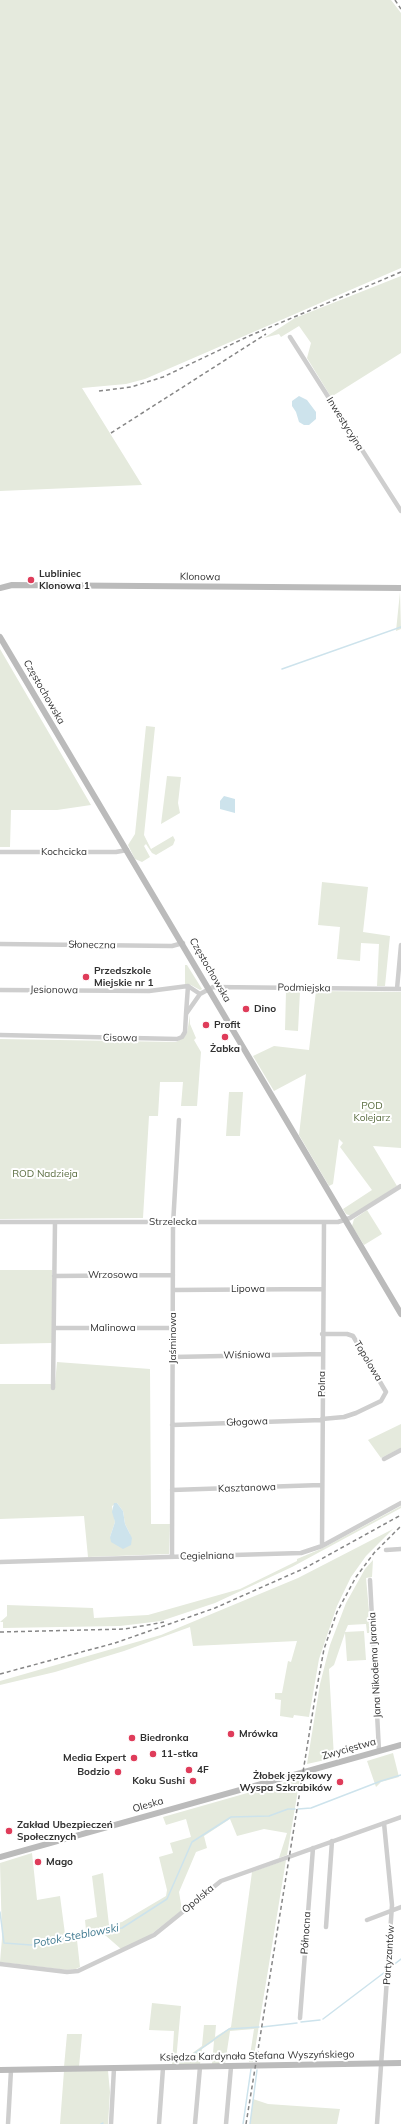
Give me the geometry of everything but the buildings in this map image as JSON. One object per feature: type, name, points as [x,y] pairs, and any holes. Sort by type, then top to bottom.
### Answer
[{"type":"street","name":"Inwestycyjna","points":[[290,337],[401,511]]},
{"type":"street","name":"Klonowa","points":[[0,587],[12,585],[401,588]]},
{"type":"street","name":"Częstochowska","points":[[0,637],[401,1314]]},
{"type":"street","name":"Kochcicka","points":[[0,852],[116,852],[127,850]]},
{"type":"street","name":"Słoneczna","points":[[0,944],[172,946],[182,943]]},
{"type":"street","points":[[399,989],[401,945]]},
{"type":"street","points":[[186,1014],[188,986],[200,994]]},
{"type":"street","name":"Jesionowa","points":[[0,990],[149,991],[188,986]]},
{"type":"street","name":"Podmiejska","points":[[208,988],[399,989]]},
{"type":"street","name":"Cisowa","points":[[0,1035],[177,1039],[182,1037],[185,1032],[186,1014],[200,994],[208,988]]},
{"type":"street","name":"Jaśminowa","points":[[172,1556],[173,1222],[179,1120]]},
{"type":"street","points":[[346,1220],[401,1186]]},
{"type":"street","name":"Strzelecka","points":[[0,1222],[324,1222],[346,1220]]},
{"type":"street","points":[[53,1388],[55,1222]]},
{"type":"street","name":"Polna","points":[[322,1546],[322,1289],[324,1222]]},
{"type":"street","name":"Wrzosowa","points":[[54,1276],[173,1275]]},
{"type":"street","name":"Lipowa","points":[[173,1290],[322,1289]]},
{"type":"street","name":"Malinowa","points":[[54,1328],[173,1328]]},
{"type":"street","name":"Topolowa","points":[[322,1334],[347,1334],[353,1336],[386,1392],[381,1401],[353,1414],[322,1420]]},
{"type":"street","name":"Wiśniowa","points":[[173,1357],[322,1354]]},
{"type":"street","name":"Głogowa","points":[[172,1425],[322,1420]]},
{"type":"street","points":[[384,1459],[401,1450]]},
{"type":"street","name":"Kasztanowa","points":[[172,1490],[322,1485]]},
{"type":"street","name":"Cegielniana","points":[[0,1562],[172,1556],[296,1554],[307,1552],[322,1546],[401,1504]]},
{"type":"street","points":[[386,1550],[401,1549]]},
{"type":"street","name":"Jana Nikodema Jaronia","points":[[370,1580],[379,1751]]},
{"type":"street","name":"Zwycięstwa","points":[[302,1773],[401,1745]]},
{"type":"street","name":"Oleska","points":[[0,1857],[302,1773]]},
{"type":"street","name":"Opolska","points":[[0,1964],[67,1972],[82,1969],[154,1935],[220,1882],[332,1841],[401,1818]]},
{"type":"street","name":"Partyzantów","points":[[377,2124],[392,1911],[384,1823]]},
{"type":"street","points":[[326,1927],[332,1841]]},
{"type":"street","name":"Północna","points":[[300,2018],[313,1848]]},
{"type":"street","points":[[367,1920],[401,1907]]},
{"type":"street","name":"Księdza Kardynała Stefana Wyszyńskiego","points":[[0,2070],[401,2063]]},
{"type":"street","points":[[195,2124],[200,2067]]},
{"type":"street","points":[[226,2124],[231,2067]]},
{"type":"street","points":[[111,2124],[114,2068]]},
{"type":"street","points":[[159,2124],[163,2068]]},
{"type":"street","points":[[8,2124],[11,2070]]},
{"type":"green space","points":[[0,0],[391,0],[401,13],[401,268],[145,379],[126,384],[82,388],[142,485],[0,491]]},
{"type":"green space","points":[[401,276],[401,353],[331,397],[307,358],[311,343],[299,326],[281,337],[279,334],[264,338],[295,318]]},
{"type":"green space","points":[[400,592],[401,629],[396,631]]},
{"type":"green space","points":[[0,649],[91,805],[57,810],[11,810],[10,847],[0,847]]},
{"type":"green space","points":[[146,726],[155,727],[144,835],[151,849],[173,836],[175,840],[173,845],[156,855],[152,853],[146,844],[144,846],[150,857],[142,862],[135,859],[128,845],[135,834]]},
{"type":"green space","points":[[167,776],[181,777],[178,803],[180,813],[161,824]]},
{"type":"green space","points":[[322,882],[368,887],[363,932],[390,936],[385,986],[377,986],[379,944],[361,943],[360,961],[337,959],[340,927],[318,925]]},
{"type":"green space","points":[[185,965],[187,965],[202,989],[200,990],[191,985],[185,984]]},
{"type":"green space","points":[[286,991],[300,991],[298,1031],[285,1030]]},
{"type":"green space","name":"POD Kolejarz","points":[[316,991],[401,992],[401,1148],[373,1146],[397,1186],[351,1216],[346,1214],[343,1209],[372,1190],[340,1147],[343,1143],[339,1139],[333,1184],[329,1186],[299,1135],[306,1074],[274,1091],[253,1056],[274,1046],[309,1050]]},
{"type":"green space","name":"ROD Nadzieja","points":[[190,1015],[190,1024],[196,1038],[194,1040],[201,1052],[197,1106],[181,1106],[183,1082],[160,1082],[158,1116],[149,1116],[143,1218],[0,1219],[0,1039],[176,1042],[183,1038],[187,1033]]},
{"type":"green space","points":[[229,1092],[243,1092],[240,1136],[226,1136]]},
{"type":"green space","points":[[367,1210],[382,1234],[364,1245],[352,1226],[354,1219]]},
{"type":"green space","points":[[0,1270],[52,1270],[52,1343],[0,1344]]},
{"type":"green space","points":[[57,1362],[150,1369],[151,1524],[170,1524],[169,1554],[88,1557],[84,1516],[0,1519],[0,1384],[55,1384]],"holes":[[[117,1503],[123,1511],[125,1524],[130,1534],[114,1543],[110,1537],[115,1522],[112,1506]]]},
{"type":"green space","points":[[401,1424],[401,1448],[381,1458],[368,1440]]},
{"type":"green space","points":[[401,1506],[401,1508],[292,1567],[215,1603],[161,1621],[120,1626],[3,1628],[3,1622],[0,1622],[7,1616],[7,1605],[93,1608],[94,1618],[148,1615],[240,1589],[297,1561],[297,1559],[323,1548]]},
{"type":"green space","points":[[393,1529],[366,1556],[351,1577],[337,1606],[319,1659],[309,1717],[294,1715],[293,1718],[280,1716],[281,1700],[275,1699],[275,1693],[282,1693],[288,1661],[291,1662],[297,1641],[193,1646],[190,1627],[124,1651],[55,1672],[0,1685],[0,1681],[161,1635],[298,1578]]},
{"type":"green space","points":[[373,1560],[372,1577],[366,1578],[371,1633],[367,1633],[366,1624],[348,1625],[345,1632],[364,1631],[366,1660],[347,1661],[345,1633],[334,1665],[329,1669],[334,1758],[307,1764],[320,1684],[330,1645],[346,1603],[365,1569]]},
{"type":"green space","points":[[393,1753],[399,1777],[381,1782],[376,1787],[367,1761]]},
{"type":"green space","points":[[300,1778],[287,1855],[279,1858],[287,1833],[264,1829],[237,1836],[230,1819],[204,1836],[207,1848],[196,1852],[179,1892],[182,1910],[149,1936],[121,1949],[105,1935],[77,1940],[80,1967],[76,1969],[67,1970],[0,1962],[2,1938],[0,1863],[32,1853],[37,1900],[60,1896],[65,1934],[86,1930],[85,1920],[97,1917],[92,1876],[103,1873],[109,1925],[122,1922],[166,1896],[167,1890],[159,1857],[173,1853],[170,1843],[191,1837],[186,1819],[166,1825],[163,1817]]},
{"type":"green space","points":[[286,1860],[253,2062],[249,2062],[254,2029],[230,2031],[225,2064],[212,2064],[214,2041],[202,2049],[200,2064],[172,2064],[174,2031],[149,2030],[152,2003],[181,2006],[176,2061],[183,2060],[202,2046],[204,2025],[216,2025],[215,2037],[231,2027],[252,1872]]},
{"type":"green space","points":[[67,2034],[82,2034],[79,2067],[64,2067]]},
{"type":"green space","points":[[64,2071],[108,2071],[110,2092],[108,2124],[60,2124]]},
{"type":"green space","points":[[253,2099],[268,2104],[340,2109],[337,2124],[250,2124]]},
{"type":"water","points":[[299,396],[307,400],[316,412],[316,419],[309,425],[304,425],[299,422],[296,412],[292,406],[292,401]]},
{"type":"water","points":[[224,796],[235,799],[235,813],[220,809],[220,801]]},
{"type":"water","points":[[114,1503],[117,1503],[123,1511],[125,1524],[132,1538],[131,1545],[123,1549],[111,1542],[110,1537],[115,1522],[112,1512]]},
{"type":"waterway","points":[[282,669],[401,627]]},
{"type":"waterway","name":"Potok Steblowski","points":[[298,1809],[311,1808],[381,1781],[401,1775]]},
{"type":"waterway","name":"Potok Steblowski","points":[[0,1912],[4,1943],[31,1945],[122,1928],[167,1899],[192,1842],[231,1817],[269,1816],[288,1809],[295,1809]]},
{"type":"waterway","points":[[392,1966],[401,1959]]},
{"type":"waterway","points":[[323,2019],[385,1972]]},
{"type":"waterway","points":[[301,2022],[320,2020]]},
{"type":"waterway","points":[[262,2027],[297,2023]]},
{"type":"waterway","points":[[182,2062],[229,2029],[259,2027]]},
{"type":"waterway","points":[[243,2124],[251,2069]]},
{"type":"waterway","points":[[250,2124],[257,2070]]},
{"type":"railway","points":[[395,0],[401,9]]},
{"type":"railway","points":[[99,391],[131,387],[163,377],[249,336],[401,272]]},
{"type":"railway","points":[[111,433],[266,334]]},
{"type":"railway","points":[[0,1674],[115,1643],[215,1608],[305,1568],[401,1515]]},
{"type":"railway","points":[[246,2124],[324,1649],[337,1612],[356,1577],[374,1553],[401,1526]]},
{"type":"railway","points":[[0,1632],[125,1629],[164,1622]]},
{"type":"place","name":"Lubliniec Klonowa 1","points":[[31,580]]},
{"type":"place","name":"Przedszkole Miejskie nr 1","points":[[86,977]]},
{"type":"place","name":"Dino","points":[[246,1009]]},
{"type":"place","name":"Profit","points":[[206,1025]]},
{"type":"place","name":"Żabka","points":[[225,1037]]},
{"type":"place","name":"Mrówka","points":[[231,1734]]},
{"type":"place","name":"Biedronka","points":[[132,1738]]},
{"type":"place","name":"11-stka","points":[[153,1754]]},
{"type":"place","name":"Media Expert","points":[[134,1758]]},
{"type":"place","name":"4F","points":[[189,1770]]},
{"type":"place","name":"Bodzio","points":[[118,1772]]},
{"type":"place","name":"Koku Sushi","points":[[193,1781]]},
{"type":"place","name":"Żłobek językowy Wyspa Szkrabików","points":[[340,1782]]},
{"type":"place","name":"Zakład Ubezpieczeń Społecznych","points":[[9,1831]]},
{"type":"place","name":"Mago","points":[[38,1862]]}]
